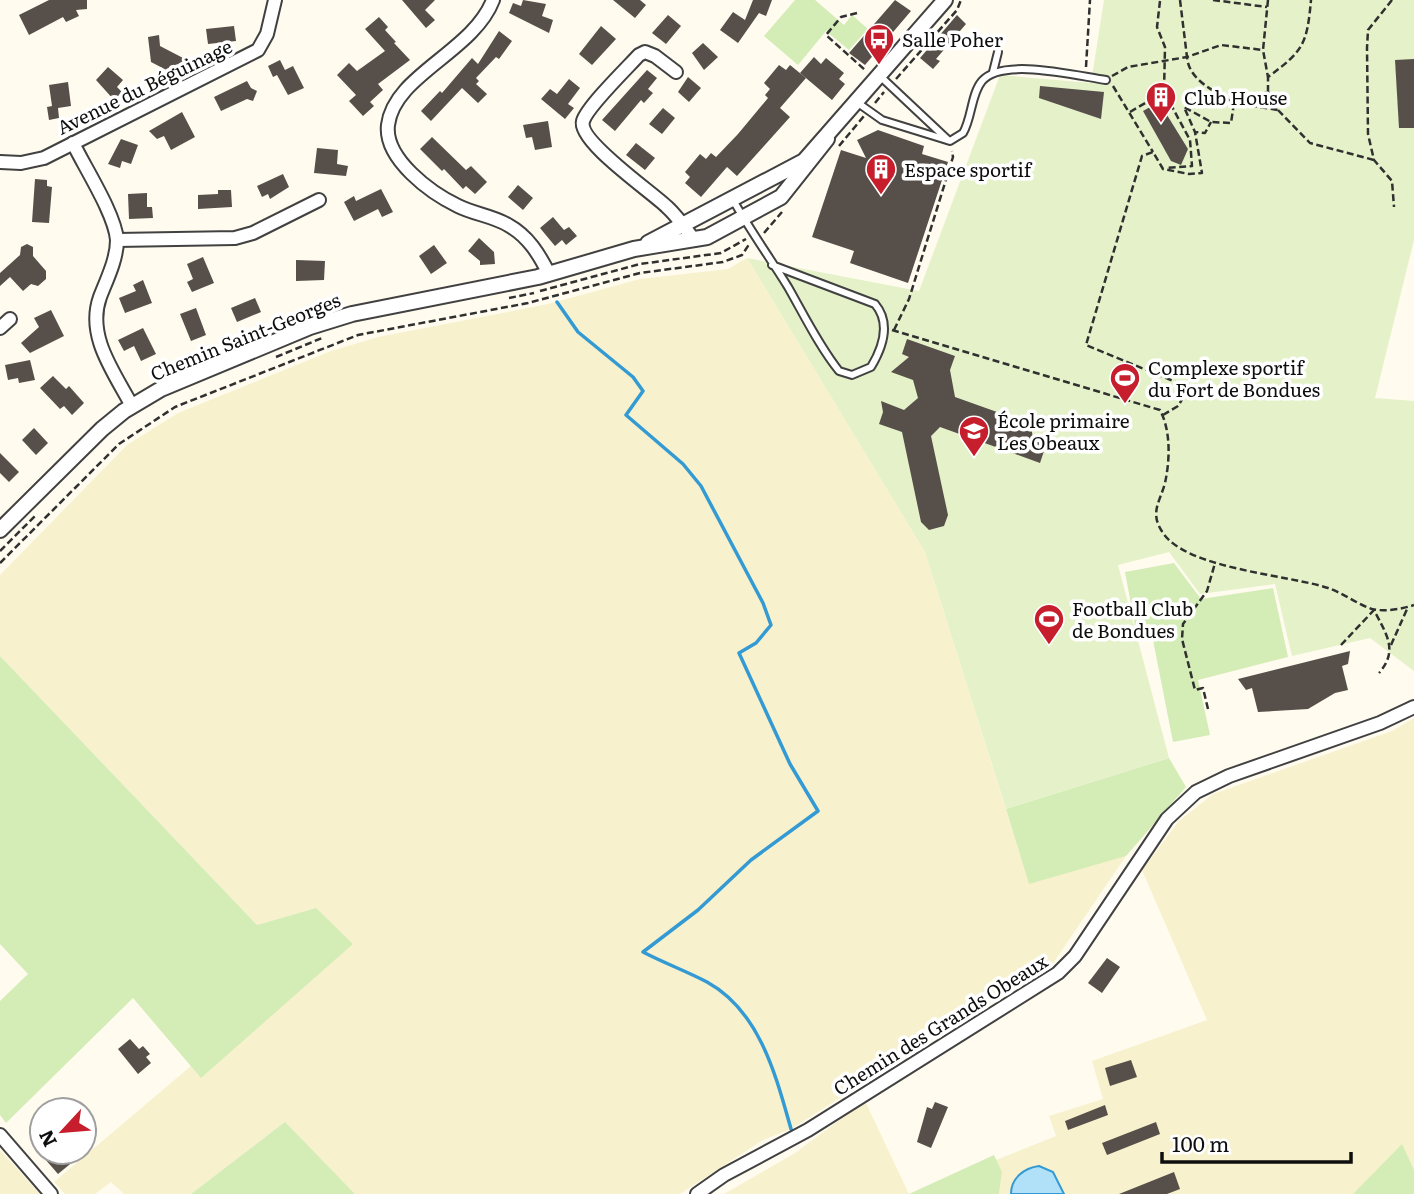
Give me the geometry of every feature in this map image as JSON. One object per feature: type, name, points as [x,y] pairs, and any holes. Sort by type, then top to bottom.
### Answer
[{"type":"street","points":[[493,0],[470,36],[419,76],[403,95],[391,114],[389,134],[396,153],[425,184],[459,207],[496,219],[516,230],[534,248],[549,274]]},
{"type":"street","name":"Chemin Saint-Georges","points":[[0,530],[89,440],[132,405],[181,380],[332,320],[549,274],[634,249],[694,240],[744,219],[781,197],[944,1]]},
{"type":"street","name":"Avenue du Béguinage","points":[[0,162],[33,162],[258,50],[267,34],[274,3]]},
{"type":"street","points":[[676,72],[655,56],[645,52],[639,55],[583,121],[583,132],[667,207],[694,240]]},
{"type":"street","name":"Chemin Saint-Georges","points":[[634,249],[684,226],[799,165],[827,139]]},
{"type":"street","points":[[73,143],[111,221],[117,240],[113,261],[98,303],[96,328],[102,348],[132,405]]},
{"type":"street","points":[[117,240],[243,236],[319,200]]},
{"type":"street","name":"Chemin des Grands Obeaux","points":[[697,1194],[724,1175],[808,1130],[1058,973],[1075,956],[1167,819],[1196,792],[1229,776],[1380,723],[1414,707]]},
{"type":"street","points":[[0,1135],[51,1194]]},
{"type":"lane","points":[[858,103],[881,120],[950,141],[963,133],[979,87],[993,72],[998,52]]},
{"type":"lane","points":[[993,72],[1014,68],[1106,80]]},
{"type":"lane","points":[[877,81],[950,141]]},
{"type":"lane","points":[[733,200],[772,265],[833,363],[846,375],[860,374],[871,368],[885,328],[885,319],[875,304],[772,265]]},
{"type":"path","points":[[1085,77],[1090,0]]},
{"type":"path","points":[[1163,169],[1192,166],[1190,140],[1164,92],[1165,47],[1157,27],[1160,0],[1166,0]]},
{"type":"path","points":[[1181,0],[1188,68],[1197,80],[1234,103],[1278,110]]},
{"type":"path","points":[[1213,0],[1267,7]]},
{"type":"path","points":[[1268,0],[1263,51],[1268,92],[1278,110],[1310,143],[1374,160]]},
{"type":"path","points":[[1268,77],[1298,55],[1308,24],[1311,0]]},
{"type":"path","points":[[1392,0],[1368,30],[1368,134],[1374,160],[1392,181],[1394,207]]},
{"type":"path","points":[[857,13],[841,17],[826,35],[877,81]]},
{"type":"path","points":[[1234,103],[1231,123],[1211,122],[1184,107],[1195,132],[1202,173],[1189,174],[1163,169],[1130,111],[1106,80],[1128,67],[1187,57],[1221,45],[1263,51]]},
{"type":"path","points":[[1130,111],[1164,92]]},
{"type":"path","points":[[1234,103],[1268,92]]},
{"type":"path","points":[[1195,132],[1205,133],[1211,122]]},
{"type":"path","points":[[894,330],[909,299],[953,158],[950,141]]},
{"type":"path","points":[[1153,152],[1142,156],[1086,345],[1178,383],[1186,393],[1178,407],[1163,415]]},
{"type":"path","points":[[885,328],[1160,410],[1167,424],[1167,468],[1164,486],[1156,502],[1156,516],[1163,533],[1178,547],[1261,575],[1328,588],[1374,610],[1414,605]]},
{"type":"path","points":[[1208,709],[1203,688],[1195,690],[1182,639],[1183,624],[1207,591],[1216,562]]},
{"type":"path","points":[[1379,673],[1389,662],[1391,645],[1408,607]]},
{"type":"path","points":[[1341,645],[1374,610]]},
{"type":"path","points":[[1374,610],[1391,645]]},
{"type":"shaded area","points":[[747,258],[925,552],[1029,883],[1126,856],[1054,962],[791,1129],[763,1140],[680,1194],[355,1194],[284,1123],[191,1194],[124,1194],[111,1182],[95,1194],[65,1194],[54,1182],[73,1166],[98,1166],[98,1145],[191,1066],[200,1077],[316,908],[257,925],[0,656],[0,575],[127,445],[178,413],[331,351],[378,337],[548,304],[640,279],[728,269]]},
{"type":"shaded area","points":[[1414,718],[1414,1170],[1402,1145],[1353,1194],[999,1194],[1002,1172],[996,1160],[1056,1136],[1049,1116],[1103,1099],[1092,1061],[1207,1020],[1142,870],[1179,821],[1213,794],[1392,731]]},
{"type":"shaded area","points":[[865,1101],[909,1194],[724,1194],[795,1153]]},
{"type":"shaded area","points":[[0,1150],[40,1194],[0,1194]]},
{"type":"green space","points":[[795,0],[815,0],[844,25],[852,15],[868,29],[849,50],[826,31],[798,65],[764,36]]},
{"type":"green space","name":"Complexe sportif du Fort de Bondues","points":[[1104,0],[1414,0],[1414,240],[1375,398],[1414,401],[1414,671],[1370,638],[1292,656],[1275,584],[1200,594],[1169,552],[1118,565],[1169,758],[1006,809],[925,552],[747,258],[919,291],[1000,75],[1091,83]]},
{"type":"green space","points":[[1174,563],[1201,599],[1273,588],[1288,657],[1198,680],[1210,735],[1173,742],[1152,635],[1137,637],[1125,572]]},
{"type":"green space","points":[[0,656],[257,925],[316,908],[353,944],[201,1078],[133,998],[33,1096],[28,1096],[28,1101],[6,1123],[0,1115],[0,1001],[28,974],[0,944]]},
{"type":"green space","points":[[1169,758],[1186,787],[1126,856],[1029,884],[1006,809]]},
{"type":"green space","points":[[285,1122],[355,1194],[191,1194]]},
{"type":"green space","points":[[1402,1144],[1414,1170],[1414,1194],[1353,1194]]},
{"type":"green space","points":[[994,1155],[1002,1172],[999,1194],[909,1194]]},
{"type":"water","points":[[1039,1166],[1053,1172],[1064,1194],[1011,1194],[1013,1183],[1019,1175]]},
{"type":"building","points":[[49,0],[87,0],[87,9],[76,10],[79,16],[66,22],[63,17],[29,35],[19,15]]},
{"type":"building","points":[[402,0],[435,0],[425,10],[435,20],[426,28]]},
{"type":"building","points":[[523,0],[546,4],[542,16],[553,20],[549,33],[509,13],[513,3],[521,6]]},
{"type":"building","points":[[613,0],[640,0],[646,5],[635,18]]},
{"type":"building","points":[[753,0],[772,0],[766,16],[759,13],[738,43],[720,30],[733,12],[745,20]]},
{"type":"building","points":[[895,0],[911,11],[865,65],[849,53]]},
{"type":"building","points":[[668,15],[681,26],[666,44],[652,33]]},
{"type":"building","points":[[957,15],[966,24],[936,59],[940,61],[933,69],[920,58]]},
{"type":"building","points":[[379,17],[388,27],[385,30],[396,42],[394,43],[410,60],[378,84],[383,90],[370,102],[374,106],[363,116],[349,101],[356,95],[337,75],[349,63],[357,71],[385,51],[365,29]]},
{"type":"building","points":[[234,26],[236,41],[208,44],[206,29]]},
{"type":"building","points":[[601,26],[616,39],[592,65],[579,54]]},
{"type":"building","points":[[499,31],[512,41],[499,59],[496,57],[476,78],[479,81],[476,84],[487,94],[478,103],[462,88],[431,121],[421,111],[440,91],[442,93],[472,58],[478,64]]},
{"type":"building","points":[[159,35],[160,46],[185,59],[176,75],[151,62],[148,37]]},
{"type":"building","points":[[703,43],[718,57],[704,70],[692,53]]},
{"type":"building","points":[[814,57],[821,64],[826,58],[844,73],[839,79],[845,84],[832,100],[800,73]]},
{"type":"building","points":[[1414,59],[1414,128],[1399,128],[1395,60]]},
{"type":"building","points":[[280,60],[285,70],[293,66],[304,88],[288,95],[277,75],[273,77],[268,66]]},
{"type":"building","points":[[779,65],[786,70],[790,65],[806,78],[780,108],[790,117],[737,176],[727,167],[701,197],[685,183],[690,177],[685,172],[700,154],[706,159],[711,153],[716,157],[738,134],[768,98],[765,95],[770,89],[764,83]]},
{"type":"building","points":[[108,67],[123,80],[117,87],[122,92],[114,100],[96,80]]},
{"type":"building","points":[[647,70],[657,78],[648,89],[653,93],[644,103],[641,100],[615,131],[602,120]]},
{"type":"building","points":[[688,77],[701,88],[689,102],[678,92]]},
{"type":"building","points":[[569,79],[580,88],[568,104],[574,108],[565,119],[541,99],[550,89],[557,94]]},
{"type":"building","points":[[247,81],[251,88],[257,91],[253,101],[247,99],[221,111],[214,97]]},
{"type":"building","points":[[68,82],[71,106],[58,108],[59,118],[49,120],[47,107],[52,106],[49,85]]},
{"type":"building","points":[[1040,86],[1104,92],[1101,119],[1039,98]]},
{"type":"building","name":"Club House","points":[[1159,102],[1188,149],[1181,165],[1171,161],[1143,111]]},
{"type":"building","points":[[663,108],[675,118],[662,134],[649,124]]},
{"type":"building","points":[[182,112],[195,137],[171,150],[164,136],[157,139],[149,131]]},
{"type":"building","points":[[548,121],[552,147],[535,150],[532,137],[526,138],[523,125]]},
{"type":"building","name":"Espace sportif","points":[[878,130],[924,146],[922,154],[948,162],[908,283],[850,263],[854,251],[812,237],[841,150],[866,158],[857,140]]},
{"type":"building","points":[[432,137],[466,170],[471,166],[487,182],[475,194],[466,186],[463,189],[420,149]]},
{"type":"building","points":[[121,139],[138,145],[131,164],[122,161],[120,168],[108,164]]},
{"type":"building","points":[[636,143],[655,158],[645,170],[626,155]]},
{"type":"building","points":[[317,148],[338,150],[337,164],[348,166],[346,176],[314,173]]},
{"type":"building","points":[[283,174],[289,187],[270,199],[268,194],[262,197],[257,186]]},
{"type":"building","points":[[35,179],[47,180],[47,186],[52,187],[49,223],[32,222]]},
{"type":"building","points":[[518,185],[533,198],[523,210],[508,197]]},
{"type":"building","points":[[381,189],[393,212],[382,217],[378,209],[354,221],[344,202],[354,196],[356,201]]},
{"type":"building","points":[[218,190],[231,190],[232,207],[198,209],[198,195],[218,194]]},
{"type":"building","points":[[147,193],[147,207],[152,207],[153,218],[129,219],[128,194]]},
{"type":"building","points":[[553,217],[564,230],[569,227],[577,236],[566,245],[562,240],[555,246],[540,228]]},
{"type":"building","points":[[479,238],[494,252],[495,264],[480,265],[480,261],[468,251]]},
{"type":"building","points":[[27,244],[33,247],[33,256],[46,271],[46,279],[38,286],[31,284],[23,291],[10,277],[0,286],[0,273],[20,255],[21,247]]},
{"type":"building","points":[[434,245],[447,263],[431,274],[419,256]]},
{"type":"building","points":[[203,257],[214,283],[192,292],[187,282],[193,279],[187,264]]},
{"type":"building","points":[[296,260],[325,261],[324,280],[296,281]]},
{"type":"building","points":[[143,280],[152,303],[125,313],[119,298],[136,291],[133,285]]},
{"type":"building","points":[[255,298],[261,312],[237,322],[231,308]]},
{"type":"building","points":[[196,308],[206,335],[191,341],[180,314]]},
{"type":"building","points":[[51,310],[64,336],[30,353],[21,343],[39,327],[34,318]]},
{"type":"building","points":[[143,328],[156,354],[141,361],[134,346],[124,351],[118,340]]},
{"type":"building","points":[[907,339],[955,356],[950,370],[955,397],[1031,424],[1033,440],[1046,445],[1040,463],[940,427],[931,436],[948,515],[944,526],[929,530],[921,522],[902,432],[879,424],[883,412],[881,401],[904,410],[918,398],[913,380],[891,372],[909,357],[902,354]]},
{"type":"building","points":[[30,360],[35,380],[19,383],[18,378],[8,380],[5,365]]},
{"type":"building","points":[[53,376],[66,389],[69,386],[84,403],[72,415],[64,406],[60,409],[40,388]]},
{"type":"building","points":[[34,428],[48,443],[36,455],[22,440]]},
{"type":"building","points":[[0,453],[19,472],[9,482],[0,473]]},
{"type":"building","points":[[1350,651],[1348,664],[1342,666],[1348,690],[1335,693],[1308,709],[1258,712],[1252,688],[1246,690],[1238,679]]},
{"type":"building","points":[[1107,958],[1120,967],[1102,993],[1088,983]]},
{"type":"building","points":[[130,1039],[139,1049],[143,1046],[150,1054],[146,1057],[151,1063],[138,1074],[118,1049]]},
{"type":"building","points":[[1131,1060],[1137,1077],[1110,1086],[1105,1068]]},
{"type":"building","points":[[935,1102],[948,1107],[931,1148],[917,1142],[927,1107],[932,1109]]},
{"type":"building","points":[[1105,1105],[1108,1115],[1068,1130],[1065,1121]]},
{"type":"building","points":[[1156,1122],[1160,1134],[1107,1155],[1102,1143]]},
{"type":"building","points":[[51,1166],[68,1166],[58,1174]]},
{"type":"building","points":[[1174,1172],[1180,1189],[1167,1194],[1119,1194]]},
{"type":"waterway","points":[[557,302],[578,332],[633,377],[643,391],[626,415],[683,464],[701,486],[763,603],[771,625],[756,643],[739,653],[790,764],[818,811],[751,860],[698,910],[643,952],[707,982],[725,994],[740,1010],[763,1046],[791,1129]]},
{"type":"place","name":"Salle Poher","points":[[879,66]]},
{"type":"place","name":"Club House","points":[[1161,124]]},
{"type":"place","name":"Espace sportif","points":[[881,196]]},
{"type":"place","name":"Complexe sportif du Fort de Bondues","points":[[1125,405]]},
{"type":"place","name":"École primaire Les Obeaux","points":[[974,458]]},
{"type":"place","name":"Football Club de Bondues","points":[[1049,646]]}]
